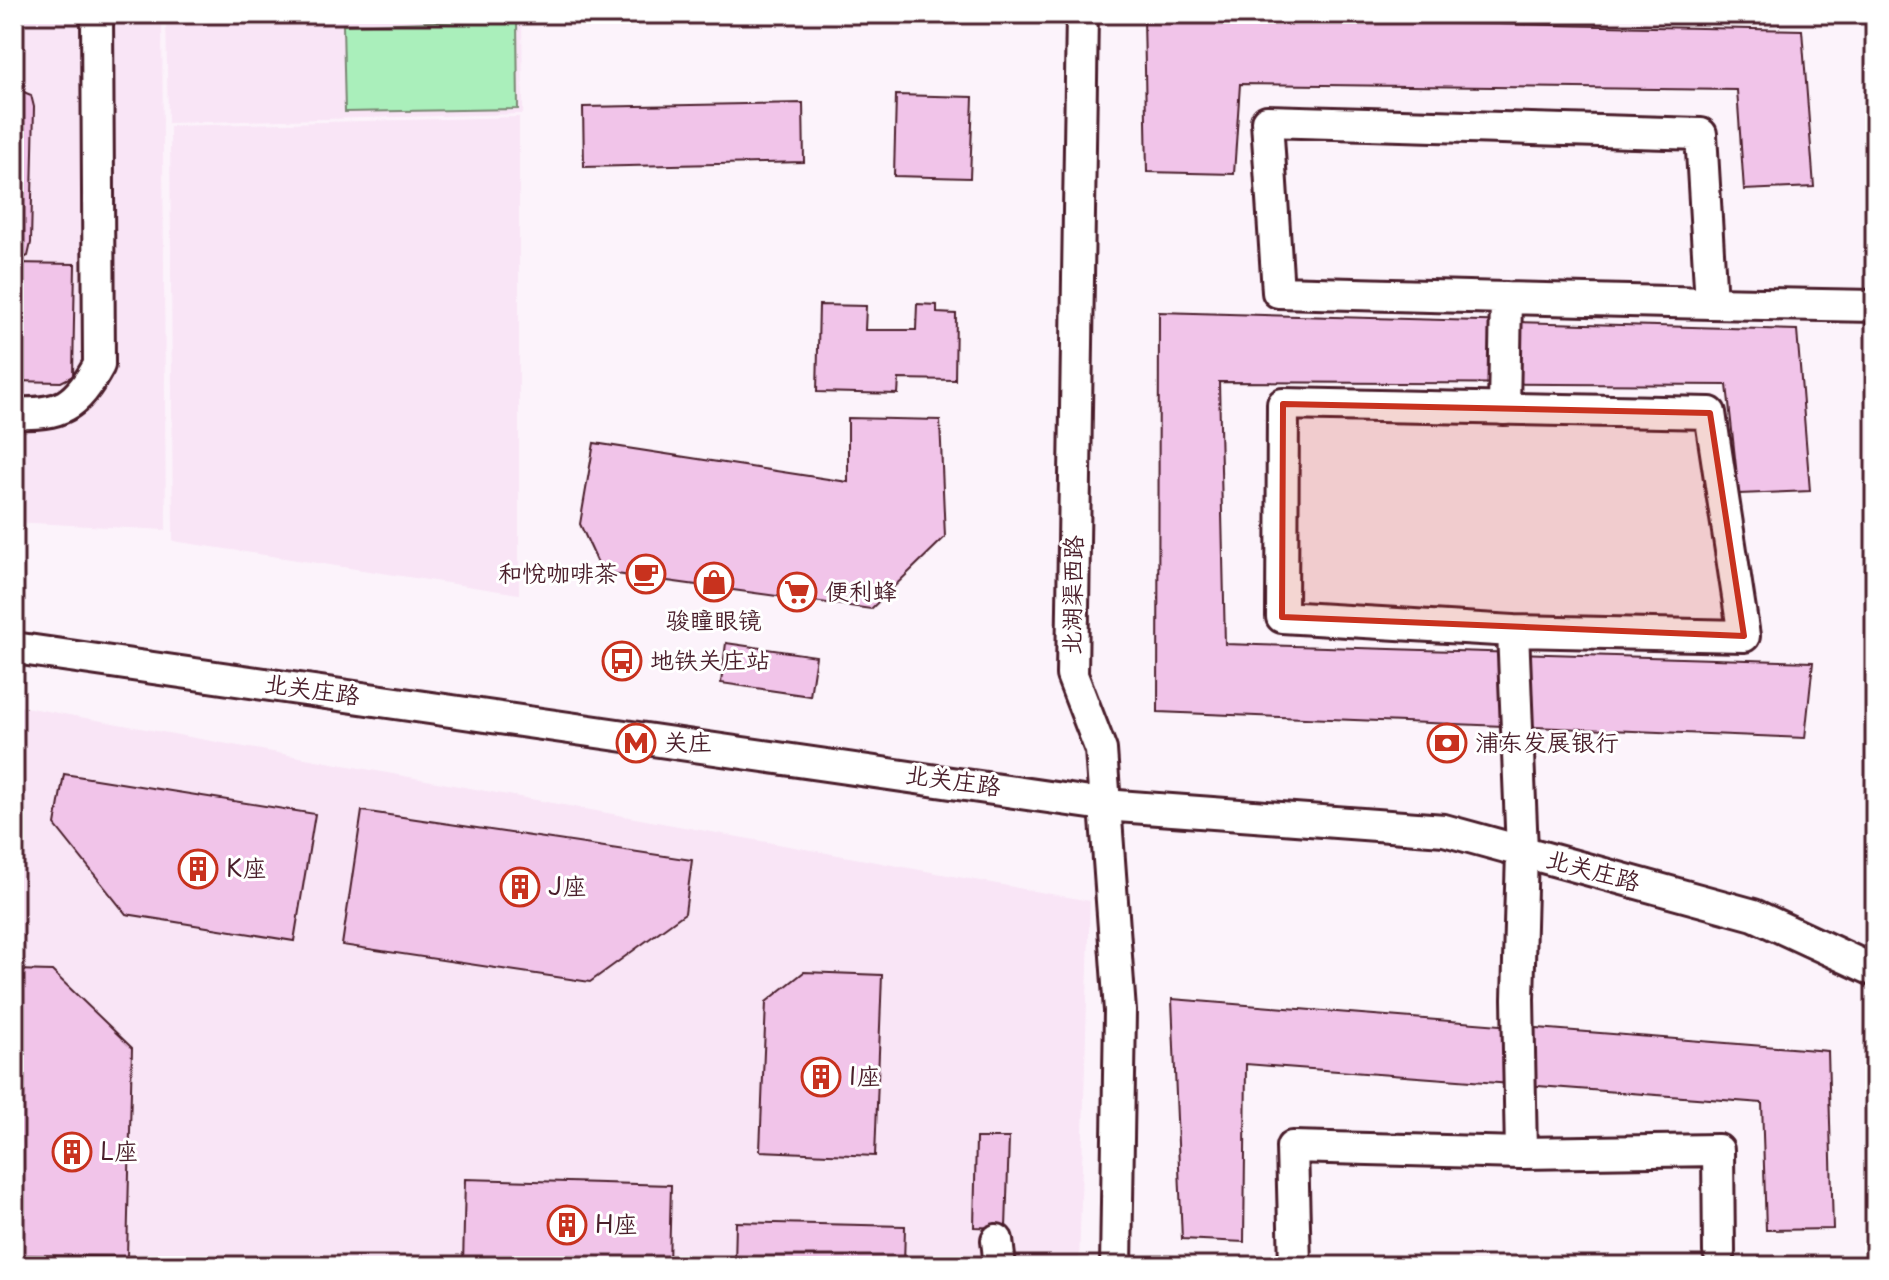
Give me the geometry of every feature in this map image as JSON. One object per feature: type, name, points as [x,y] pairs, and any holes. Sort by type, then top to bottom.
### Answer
[{"type":"street","points":[[14,413],[49,414],[83,393],[99,365],[97,14]]},
{"type":"street","name":"北湖渠西路","points":[[1082,14],[1072,675],[1101,750],[1120,1011],[1116,1266]]},
{"type":"street","points":[[1711,303],[1701,134],[1267,121],[1278,292],[1711,303],[1875,306]]},
{"type":"street","points":[[1504,409],[1506,298]]},
{"type":"street","points":[[1283,404],[1710,413],[1744,636],[1513,631],[1282,617],[1283,404]]},
{"type":"street","points":[[1513,631],[1522,851],[1518,999],[1521,1153]]},
{"type":"street","name":"北关庄路","points":[[14,648],[1104,805],[1444,830],[1754,915],[1875,971]]},
{"type":"street","points":[[1295,1266],[1292,1147],[1521,1153],[1718,1150],[1719,1252]]},
{"type":"highlighted area","points":[[1283,404],[1710,413],[1744,636],[1282,617]]},
{"type":"shaded area","points":[[14,14],[162,14],[166,530],[14,522]]},
{"type":"shaded area","points":[[166,14],[522,14],[523,114],[168,123]]},
{"type":"shaded area","points":[[519,117],[519,594],[173,541],[170,126]]},
{"type":"shaded area","points":[[14,705],[1090,901],[1079,1266],[14,1266]]},
{"type":"green space","points":[[517,19],[518,109],[345,112],[343,25]]},
{"type":"building","points":[[1144,17],[1802,30],[1814,187],[1744,190],[1737,90],[1240,84],[1234,174],[1147,172]]},
{"type":"building","points":[[14,88],[31,95],[34,107],[31,243],[28,256],[19,260],[14,259]]},
{"type":"building","points":[[896,95],[973,97],[970,178],[894,176]]},
{"type":"building","points":[[803,103],[804,162],[584,167],[583,107]]},
{"type":"building","points":[[14,263],[75,264],[73,376],[61,382],[14,381]]},
{"type":"building","points":[[917,304],[937,305],[937,313],[956,314],[955,380],[899,379],[898,394],[817,392],[819,305],[866,306],[865,330],[916,330]]},
{"type":"building","points":[[1159,312],[1797,330],[1810,491],[1739,494],[1727,385],[1219,382],[1225,644],[1813,662],[1805,738],[1158,712]]},
{"type":"building","points":[[848,418],[940,420],[945,537],[871,609],[602,572],[580,524],[594,443],[848,482]]},
{"type":"building","points":[[726,643],[816,656],[810,696],[721,683]]},
{"type":"building","name":"K座","points":[[64,774],[315,814],[294,941],[126,914],[55,825]]},
{"type":"building","name":"J座","points":[[362,811],[692,860],[685,913],[590,982],[342,945]]},
{"type":"building","name":"L座","points":[[14,970],[52,971],[132,1048],[127,1257],[14,1255]]},
{"type":"building","name":"I座","points":[[804,972],[882,975],[875,1156],[760,1151],[766,1002]]},
{"type":"building","points":[[1172,999],[1828,1051],[1833,1229],[1766,1230],[1762,1103],[1246,1064],[1244,1242],[1182,1239]]},
{"type":"building","points":[[976,1138],[1009,1138],[1006,1228],[974,1227]]},
{"type":"building","name":"H座","points":[[465,1179],[671,1185],[669,1266],[463,1266]]},
{"type":"building","points":[[736,1222],[905,1226],[904,1266],[735,1266]]},
{"type":"place","name":"和悦咖啡茶","points":[[646,574]]},
{"type":"place","name":"骏瞳眼镜","points":[[714,582]]},
{"type":"place","name":"便利蜂","points":[[797,592]]},
{"type":"place","name":"地铁关庄站","points":[[622,661]]},
{"type":"place","name":"关庄","points":[[636,743]]},
{"type":"place","name":"浦东发展银行","points":[[1447,743]]},
{"type":"place","name":"K座","points":[[198,869]]},
{"type":"place","name":"J座","points":[[520,887]]},
{"type":"place","name":"I座","points":[[821,1077]]},
{"type":"place","name":"L座","points":[[72,1152]]},
{"type":"place","name":"H座","points":[[567,1225]]}]
